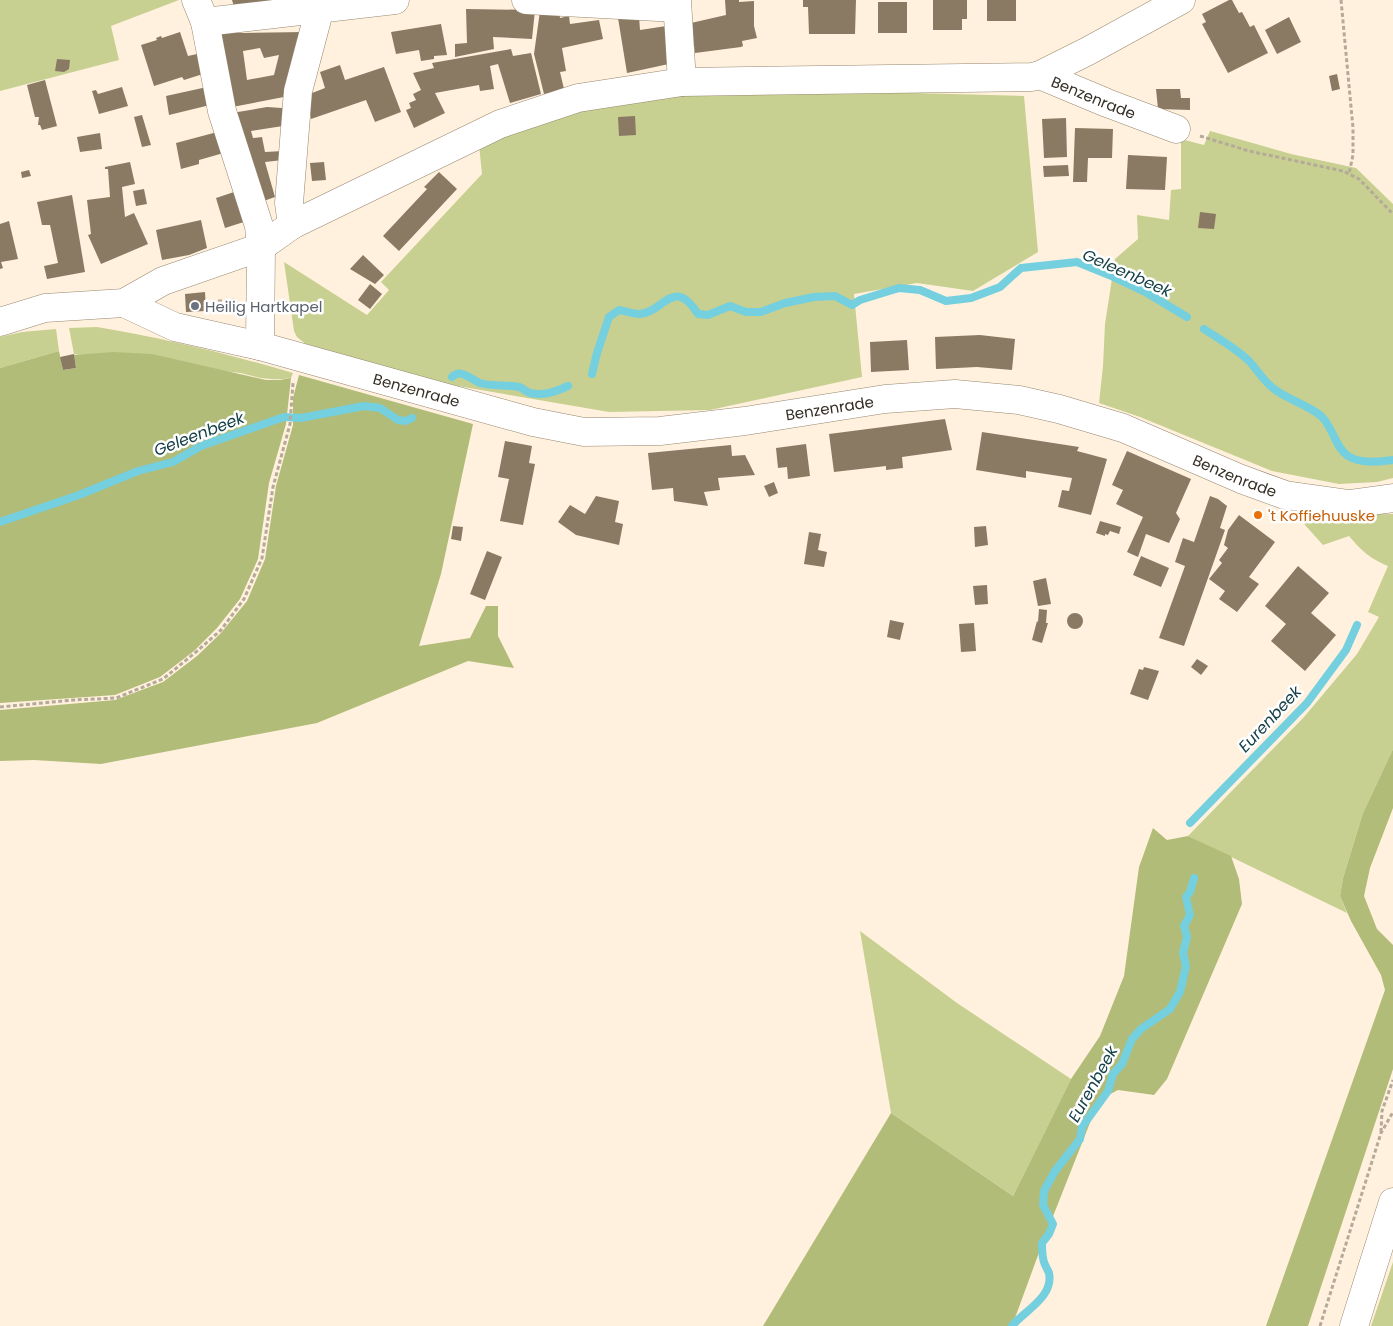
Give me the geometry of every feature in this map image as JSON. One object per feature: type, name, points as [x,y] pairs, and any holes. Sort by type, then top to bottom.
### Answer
[{"type":"street","points":[[260,346],[261,247],[259,226],[222,111],[200,11],[320,8],[394,0]]},
{"type":"street","points":[[526,0],[677,4],[682,82]]},
{"type":"street","name":"Benzenrade","points":[[0,322],[45,308],[124,303],[163,281],[261,247],[292,225],[500,124],[578,98],[682,82],[1024,78],[1040,75],[1181,0]]},
{"type":"street","points":[[292,225],[290,203],[298,91],[320,8]]},
{"type":"street","name":"Benzenrade","points":[[1040,75],[1176,129]]},
{"type":"street","name":"Benzenrade","points":[[124,303],[175,327],[260,346],[533,422],[584,432],[660,432],[885,399],[955,394],[1019,400],[1060,409],[1122,428],[1241,479],[1286,495],[1349,504],[1393,498]]},
{"type":"street","points":[[1354,1326],[1393,1202]]},
{"type":"path","points":[[1341,0],[1353,128],[1353,155],[1349,174]]},
{"type":"path","points":[[1176,129],[1249,151],[1335,168],[1360,179],[1393,214]]},
{"type":"path","points":[[0,707],[116,698],[163,679],[221,630],[244,599],[262,558],[273,487],[290,424],[291,401]]},
{"type":"path","points":[[1381,1133],[1382,1111],[1393,1080]]},
{"type":"path","points":[[1320,1326],[1381,1133],[1393,1112]]},
{"type":"green space","points":[[0,0],[179,0],[111,26],[119,60],[0,91]]},
{"type":"green space","points":[[759,89],[1024,96],[1038,252],[973,291],[917,283],[854,294],[862,377],[710,410],[609,412],[405,377],[308,346],[297,337],[294,331],[284,262],[367,315],[389,290],[381,282],[482,174],[479,145],[520,126],[629,96]]},
{"type":"green space","points":[[1210,131],[1291,154],[1356,168],[1393,204],[1393,478],[1377,482],[1339,484],[1272,471],[1140,417],[1099,403],[1105,324],[1115,259],[1138,239],[1137,215],[1169,220],[1171,190],[1181,189],[1181,139],[1204,145]]},
{"type":"green space","points":[[97,327],[196,347],[293,373],[291,378],[260,378],[241,373],[74,354],[69,328]]},
{"type":"green space","points":[[56,329],[59,351],[0,368],[0,337],[22,332]]},
{"type":"green space","points":[[59,351],[63,370],[76,368],[74,355],[113,352],[152,354],[266,380],[291,378],[286,424],[269,483],[258,559],[240,599],[217,628],[194,651],[160,677],[115,695],[0,703],[0,368]]},
{"type":"green space","points":[[299,375],[473,424],[441,574],[419,646],[470,638],[486,606],[498,606],[498,636],[514,668],[468,661],[317,723],[101,764],[34,760],[0,761],[0,710],[115,700],[163,682],[197,656],[221,633],[247,601],[265,559],[276,486],[293,425],[293,398]]},
{"type":"green space","points":[[1393,514],[1393,749],[1363,813],[1343,878],[1340,896],[1347,913],[1188,836],[1304,717],[1357,654],[1379,617],[1368,612],[1388,566],[1366,554],[1349,536],[1323,545],[1305,525],[1302,515]]},
{"type":"green space","points":[[1393,749],[1393,808],[1370,868],[1364,896],[1377,929],[1393,945],[1393,1069],[1308,1326],[1266,1326],[1385,990],[1381,975],[1351,921],[1340,896],[1343,878],[1363,813]]},
{"type":"green space","points":[[1153,828],[1167,840],[1188,836],[1231,856],[1239,879],[1242,904],[1167,1079],[1154,1095],[1118,1090],[1099,1100],[1012,1326],[763,1326],[891,1113],[1013,1196],[1071,1079],[1100,1036],[1124,976],[1139,867]]},
{"type":"green space","points":[[860,931],[957,1003],[1071,1079],[1013,1196],[891,1113]]},
{"type":"green space","points":[[1393,1262],[1393,1326],[1371,1326]]},
{"type":"building","points":[[232,0],[273,0],[274,4],[235,10]]},
{"type":"building","points":[[725,0],[739,0],[739,2],[754,1],[754,26],[757,38],[742,41],[743,46],[741,47],[695,53],[691,23],[726,15]]},
{"type":"building","points":[[803,0],[856,0],[855,34],[809,34],[808,7],[803,7]]},
{"type":"building","points":[[933,0],[967,0],[967,19],[962,19],[962,30],[933,30]]},
{"type":"building","points":[[987,0],[1016,0],[1016,21],[987,21]]},
{"type":"building","points":[[1232,0],[1239,13],[1242,12],[1250,27],[1254,25],[1268,53],[1228,73],[1202,24],[1206,22],[1202,14]]},
{"type":"building","points":[[878,2],[907,2],[907,33],[878,33]]},
{"type":"building","points":[[466,9],[535,10],[532,39],[493,37],[494,49],[455,57],[455,44],[467,43]]},
{"type":"building","points":[[559,10],[560,18],[569,16],[570,24],[599,20],[603,39],[562,48],[566,71],[560,72],[564,89],[544,94],[534,54],[540,11]]},
{"type":"building","points":[[639,16],[640,30],[673,25],[678,62],[627,73],[618,18]]},
{"type":"building","points":[[1289,17],[1301,42],[1277,54],[1265,30]]},
{"type":"building","points":[[441,24],[447,55],[434,56],[434,59],[421,61],[419,50],[396,54],[391,32]]},
{"type":"building","points":[[210,30],[243,33],[304,32],[289,96],[227,108]],"holes":[[[260,48],[264,58],[279,55],[274,75],[247,80],[243,51]]]},
{"type":"building","points":[[180,32],[188,56],[197,54],[203,74],[184,80],[182,77],[154,86],[141,45],[157,40],[156,38],[161,36],[162,38]]},
{"type":"building","points":[[511,49],[513,56],[531,53],[541,94],[510,103],[498,64],[490,66],[494,89],[480,91],[479,85],[435,93],[445,113],[414,128],[406,110],[411,108],[409,103],[416,100],[413,94],[421,90],[413,73],[434,68],[432,63]]},
{"type":"building","points":[[57,59],[70,60],[69,69],[64,72],[55,71]]},
{"type":"building","points":[[340,65],[345,80],[384,67],[401,112],[375,122],[366,100],[311,119],[307,95],[325,88],[320,72]]},
{"type":"building","points":[[1337,74],[1340,89],[1332,91],[1329,76]]},
{"type":"building","points":[[45,80],[57,126],[42,130],[40,125],[38,125],[39,117],[35,117],[27,85]]},
{"type":"building","points":[[122,87],[128,106],[99,114],[92,91],[96,90],[98,94]]},
{"type":"building","points":[[207,87],[210,105],[169,115],[166,96]]},
{"type":"building","points":[[1156,89],[1180,89],[1181,98],[1190,98],[1190,110],[1158,109]]},
{"type":"building","points":[[267,107],[282,108],[283,126],[251,131],[253,138],[262,137],[265,152],[283,151],[283,160],[265,162],[275,197],[258,203],[232,113]]},
{"type":"building","points":[[142,115],[151,145],[142,147],[134,117]]},
{"type":"building","points":[[635,116],[636,135],[619,136],[618,117]]},
{"type":"building","points":[[1066,118],[1067,157],[1044,158],[1042,119]]},
{"type":"building","points":[[1075,128],[1113,129],[1112,158],[1088,158],[1087,182],[1073,182]]},
{"type":"building","points":[[221,131],[227,152],[199,160],[199,164],[181,169],[176,143]]},
{"type":"building","points":[[100,133],[102,149],[80,152],[77,137]]},
{"type":"building","points":[[1128,155],[1167,157],[1165,190],[1126,189]]},
{"type":"building","points":[[130,162],[135,184],[122,187],[125,217],[134,213],[148,244],[101,264],[88,235],[91,234],[87,200],[110,197],[108,169],[105,169],[105,167]]},
{"type":"building","points":[[324,162],[326,180],[312,181],[310,163]]},
{"type":"building","points":[[1068,165],[1069,176],[1044,177],[1043,166]]},
{"type":"building","points":[[29,170],[31,176],[22,178],[21,172]]},
{"type":"building","points":[[439,172],[457,189],[399,251],[383,236],[427,189],[424,187]]},
{"type":"building","points":[[144,189],[147,204],[136,206],[133,191]]},
{"type":"building","points":[[240,190],[250,220],[225,228],[216,198]]},
{"type":"building","points":[[72,195],[85,272],[47,279],[44,266],[58,263],[50,225],[42,225],[37,202]]},
{"type":"building","points":[[1200,212],[1216,214],[1214,229],[1198,228]]},
{"type":"building","points":[[201,220],[207,248],[189,255],[162,260],[156,230]]},
{"type":"building","points":[[9,221],[18,259],[1,262],[3,268],[0,269],[0,224]]},
{"type":"building","points":[[363,255],[384,275],[375,284],[350,269]]},
{"type":"building","points":[[370,284],[382,294],[370,309],[358,300]]},
{"type":"building","name":"Heilig Hartkapel","points":[[205,292],[206,311],[186,312],[185,294]]},
{"type":"building","points":[[980,335],[1015,339],[1012,370],[977,367],[936,369],[935,337]]},
{"type":"building","points":[[907,340],[909,370],[871,372],[870,342]]},
{"type":"building","points":[[74,354],[76,368],[63,370],[60,357]]},
{"type":"building","points":[[945,419],[952,450],[902,457],[903,468],[886,470],[886,466],[834,472],[829,434]]},
{"type":"building","points":[[982,432],[1079,447],[1077,451],[1107,459],[1091,515],[1058,507],[1062,490],[1069,491],[1072,478],[1026,471],[1026,478],[976,470]]},
{"type":"building","points":[[505,441],[532,446],[529,463],[535,464],[523,525],[500,521],[509,479],[498,477]]},
{"type":"building","points":[[806,444],[810,476],[788,479],[787,467],[778,468],[776,448]]},
{"type":"building","points":[[731,445],[732,456],[745,455],[755,475],[718,478],[720,490],[704,492],[708,506],[674,501],[673,488],[652,490],[648,453]]},
{"type":"building","points":[[1127,451],[1191,479],[1176,513],[1180,519],[1169,543],[1146,534],[1138,557],[1127,552],[1143,517],[1116,504],[1123,490],[1112,485]]},
{"type":"building","points":[[774,482],[778,493],[769,497],[764,486]]},
{"type":"building","points":[[596,496],[619,501],[615,522],[623,524],[619,545],[576,535],[558,522],[570,505],[585,514]]},
{"type":"building","points":[[1210,496],[1227,506],[1220,528],[1225,530],[1184,646],[1159,638],[1185,566],[1175,562],[1183,538],[1194,542]]},
{"type":"building","points":[[1239,515],[1275,542],[1249,577],[1259,584],[1237,612],[1219,599],[1225,591],[1209,579],[1222,563],[1219,560],[1228,548],[1224,545],[1228,530]]},
{"type":"building","points":[[1100,521],[1121,527],[1119,534],[1110,531],[1105,536],[1096,533]]},
{"type":"building","points":[[453,526],[463,527],[461,541],[451,539]]},
{"type":"building","points":[[986,526],[988,545],[975,547],[974,527]]},
{"type":"building","points":[[809,532],[821,534],[818,550],[827,552],[824,567],[804,564]]},
{"type":"building","points":[[487,551],[502,557],[485,600],[470,594]]},
{"type":"building","points":[[1141,556],[1169,568],[1161,587],[1133,575]]},
{"type":"building","points":[[1298,566],[1329,593],[1311,613],[1336,635],[1305,671],[1271,641],[1286,624],[1265,606]]},
{"type":"building","points":[[1046,578],[1051,604],[1038,606],[1033,581]]},
{"type":"building","points":[[987,585],[988,604],[975,605],[973,586]]},
{"type":"building","points":[[1039,609],[1047,610],[1046,623],[1048,623],[1042,643],[1032,640],[1038,622]]},
{"type":"building","points":[[1075,613],[1083,621],[1075,629],[1067,621]]},
{"type":"building","points":[[890,620],[904,623],[900,640],[887,637]]},
{"type":"building","points":[[974,623],[976,651],[961,652],[959,624]]},
{"type":"building","points":[[1197,659],[1208,666],[1201,675],[1191,667]]},
{"type":"building","points":[[1144,667],[1159,671],[1148,700],[1130,694],[1139,669],[1143,670]]},
{"type":"waterway","name":"Geleenbeek","points":[[592,374],[609,317],[619,310],[637,314],[648,312],[668,299],[675,297],[682,297],[698,314],[708,315],[730,306],[746,312],[761,312],[785,303],[814,297],[835,296],[852,305],[860,300],[899,288],[920,290],[946,301],[971,298],[1000,287],[1021,268],[1077,262],[1147,293],[1187,317]]},
{"type":"waterway","name":"Geleenbeek","points":[[1204,329],[1243,355],[1272,388],[1320,415],[1328,425],[1343,452],[1348,456],[1364,461],[1393,460]]},
{"type":"waterway","name":"Geleenbeek","points":[[452,377],[462,374],[480,383],[519,387],[535,394],[549,393],[568,386]]},
{"type":"waterway","name":"Geleenbeek","points":[[0,522],[79,495],[138,471],[173,462],[201,446],[284,417],[301,418],[364,406],[380,408],[398,420],[406,421],[412,418]]},
{"type":"waterway","name":"Eurenbeek","points":[[1190,823],[1307,703],[1346,650],[1357,625]]},
{"type":"waterway","name":"Eurenbeek","points":[[1012,1326],[1043,1296],[1049,1282],[1049,1273],[1044,1263],[1042,1243],[1049,1234],[1053,1224],[1043,1205],[1044,1191],[1055,1171],[1080,1139],[1082,1127],[1108,1091],[1113,1074],[1122,1064],[1132,1039],[1141,1029],[1170,1009],[1180,992],[1186,966],[1183,953],[1187,937],[1184,926],[1190,915],[1186,897],[1190,892],[1194,878]]},
{"type":"place","name":"Heilig Hartkapel","points":[[195,306]]},
{"type":"place","name":"'t Koffiehuuske","points":[[1258,515]]}]
